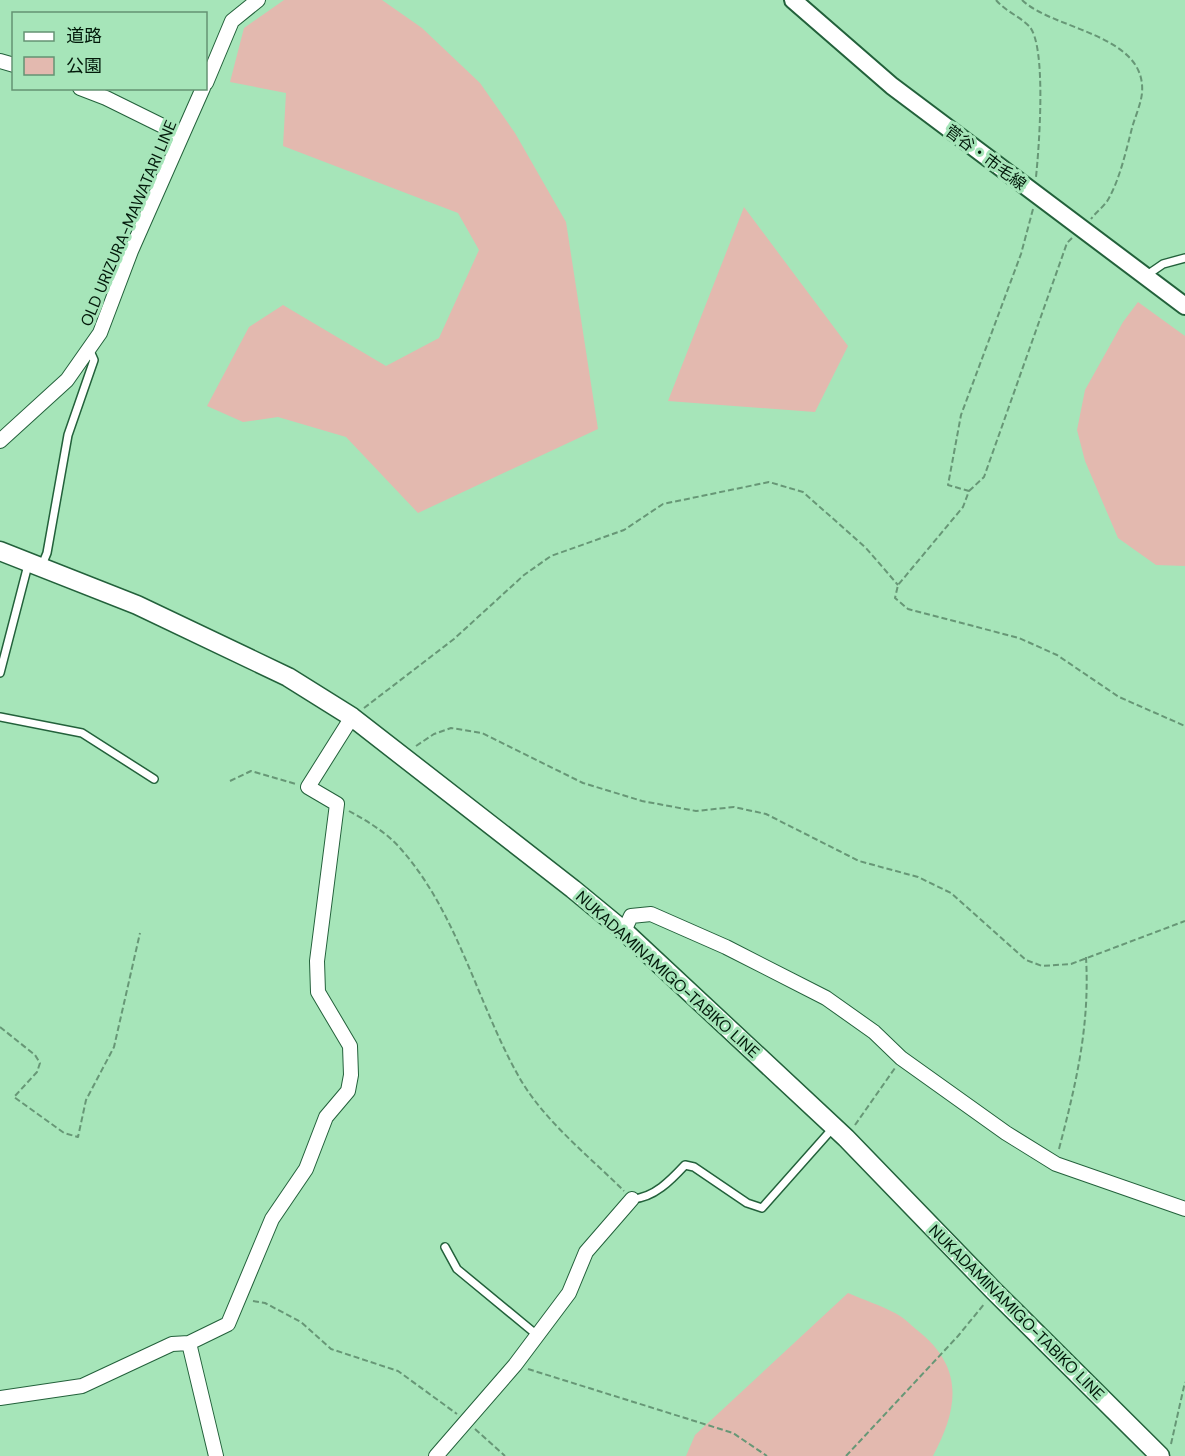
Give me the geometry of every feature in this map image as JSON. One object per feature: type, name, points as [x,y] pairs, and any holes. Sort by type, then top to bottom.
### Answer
[{"type":"main road","name":"NUKADAMINAMIGO-TABIKO LINE","points":[[0,551],[138,605],[288,677],[352,717],[624,931],[840,1133],[994,1291],[1157,1451]]},
{"type":"street","points":[[207,81],[232,21],[258,0]]},
{"type":"street","name":"菅谷・市毛線","points":[[794,0],[892,86],[1185,306]]},
{"type":"street","points":[[85,90],[181,135]]},
{"type":"street","name":"OLD URIZURA-MAWATARI LINE","points":[[0,441],[67,380],[90,351],[100,333],[131,251],[202,90]]},
{"type":"street","points":[[0,1398],[82,1386],[172,1344],[189,1343],[228,1324],[241,1299],[250,1270],[272,1219],[306,1168],[326,1117],[348,1091],[351,1075],[350,1046],[318,992],[317,961],[337,804],[308,787],[352,717]]},
{"type":"street","points":[[624,931],[631,916],[651,914],[726,947],[826,998],[874,1032],[901,1058],[1006,1133],[1056,1164],[1185,1209]]},
{"type":"street","points":[[436,1456],[537,1335],[569,1293],[586,1252],[632,1199]]},
{"type":"street","points":[[189,1343],[216,1456]]},
{"type":"lane","points":[[1145,276],[1163,264],[1185,258]]},
{"type":"lane","points":[[0,672],[35,563],[47,553],[68,435],[94,360],[90,351]]},
{"type":"lane","points":[[0,717],[82,733],[154,779]]},
{"type":"lane","points":[[632,1199],[642,1198],[668,1182],[685,1165],[694,1167],[747,1203],[762,1208],[827,1132],[840,1133]]},
{"type":"lane","points":[[445,1247],[457,1269],[537,1335]]},
{"type":"path","points":[[996,0],[1029,26],[1037,41],[1040,135],[1031,224],[961,415],[948,485],[969,491],[963,507],[898,585],[895,598],[908,609],[1019,638],[1057,656],[1119,697],[1185,726]]},
{"type":"path","points":[[352,717],[392,684],[454,639],[524,574],[551,556],[624,530],[663,504],[769,482],[803,492],[866,548],[898,585]]},
{"type":"path","points":[[401,756],[434,734],[452,728],[482,733],[583,783],[642,801],[696,811],[734,807],[766,814],[859,861],[918,877],[951,892],[1026,960],[1042,966],[1071,964],[1185,921]]},
{"type":"path","points":[[230,781],[251,771],[308,787]]},
{"type":"path","points":[[337,804],[371,823],[400,848],[440,906],[519,1078],[540,1107],[632,1199]]},
{"type":"path","points":[[0,1027],[35,1055],[40,1063],[37,1072],[14,1097],[64,1133],[78,1137],[86,1100],[114,1047],[140,933]]},
{"type":"path","points":[[1056,1164],[1081,1062],[1089,999],[1086,957]]},
{"type":"path","points":[[840,1133],[901,1058]]},
{"type":"path","points":[[846,1456],[958,1336],[994,1291]]},
{"type":"path","points":[[241,1299],[265,1303],[301,1322],[331,1349],[398,1371],[465,1420],[505,1456]]},
{"type":"path","points":[[514,1365],[733,1433],[767,1456]]},
{"type":"path","points":[[1157,1451],[1185,1382]]},
{"type":"green space","points":[[284,0],[382,0],[422,28],[480,83],[515,133],[566,222],[598,429],[418,513],[346,437],[278,417],[243,422],[207,406],[249,327],[283,305],[386,366],[439,338],[479,250],[458,213],[283,146],[286,93],[230,82],[244,28]]},
{"type":"green space","points":[[744,207],[848,346],[815,412],[668,401]]},
{"type":"green space","points":[[1138,302],[1185,336],[1185,566],[1156,565],[1118,538],[1085,461],[1077,430],[1085,390],[1123,322]]},
{"type":"green space","points":[[848,1293],[901,1316],[932,1344],[943,1358],[950,1373],[952,1404],[942,1438],[933,1456],[686,1456],[695,1435]]}]
